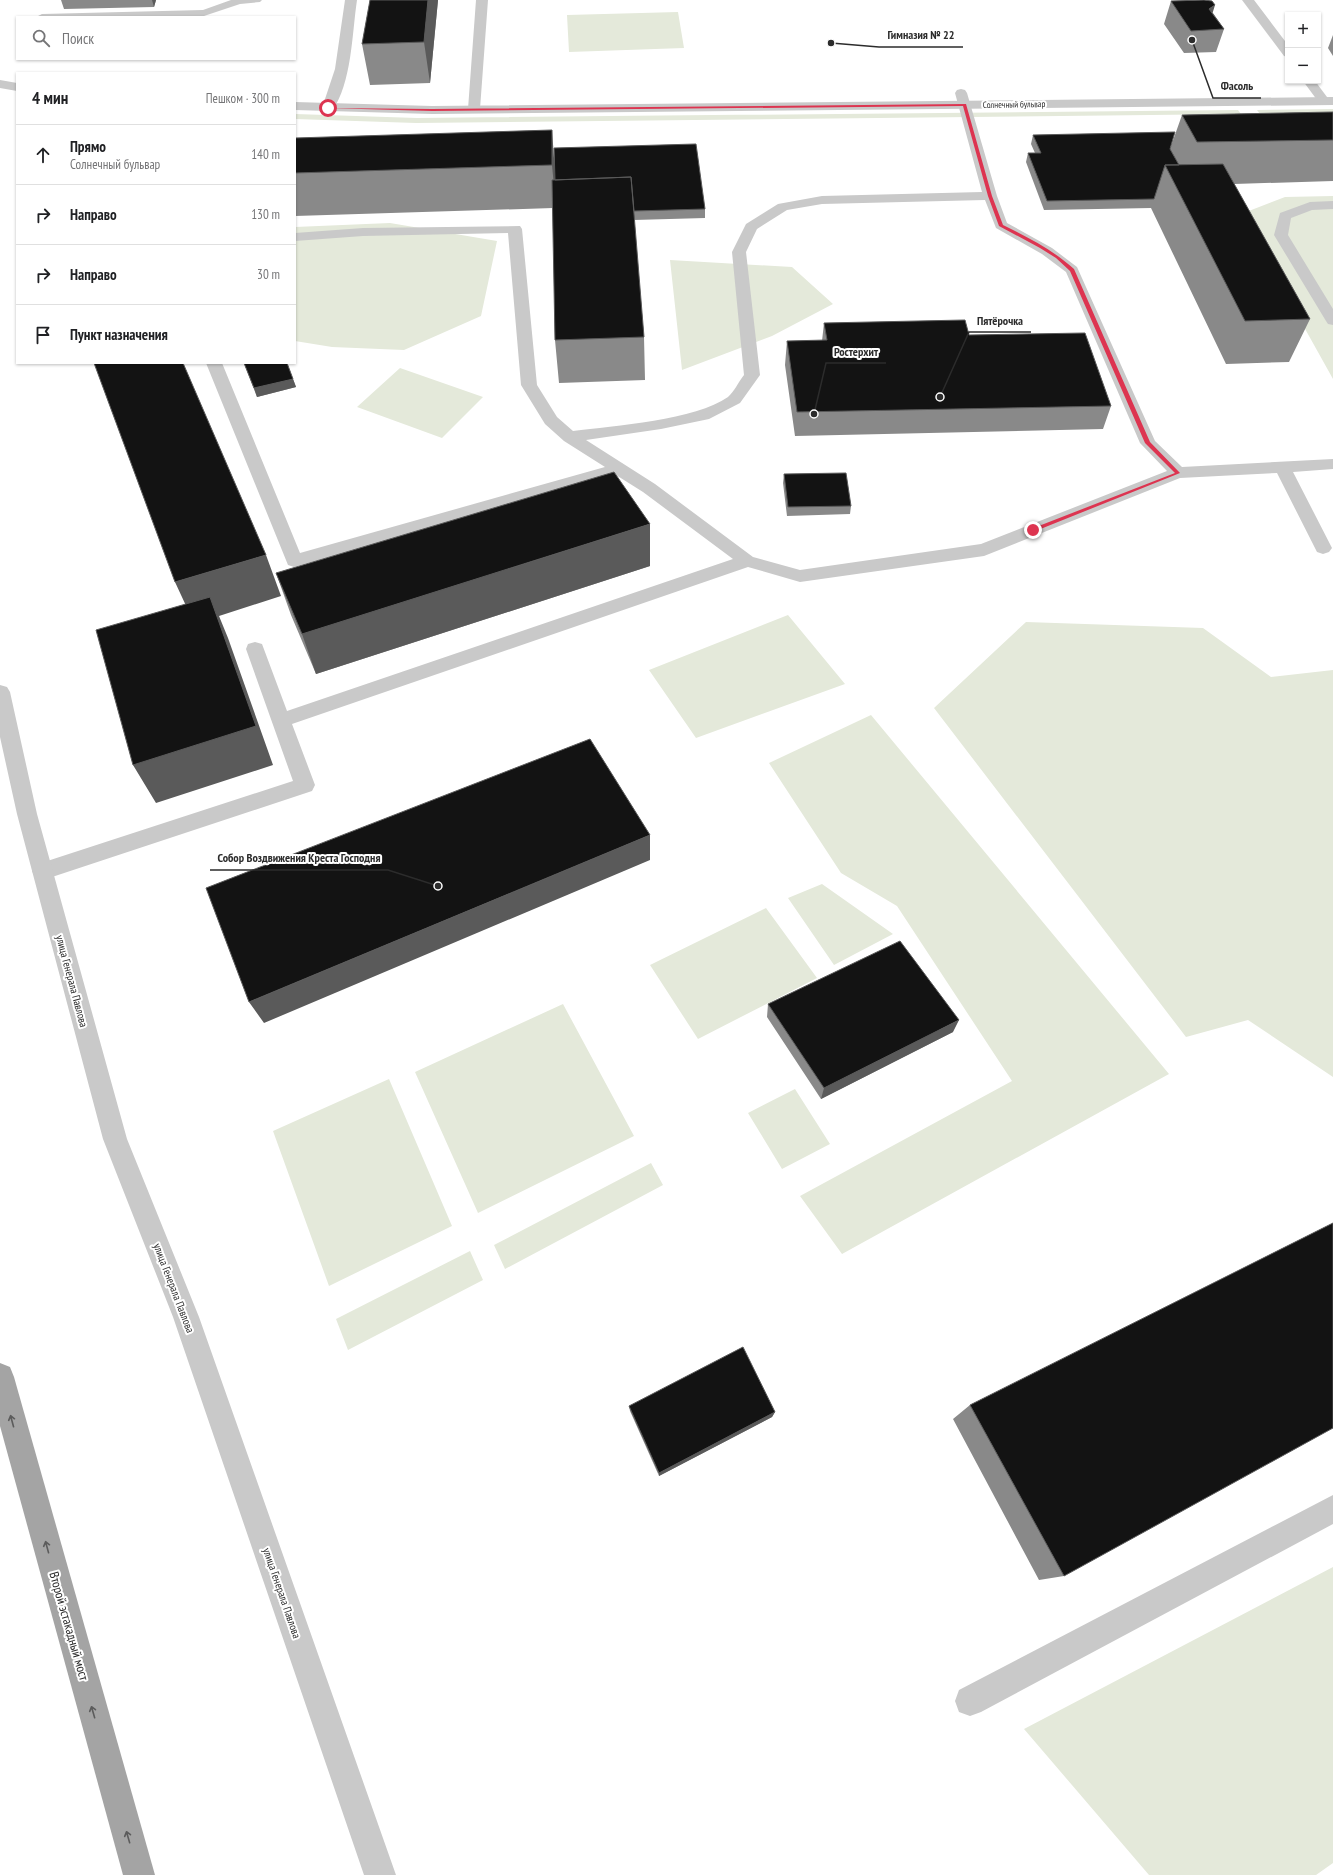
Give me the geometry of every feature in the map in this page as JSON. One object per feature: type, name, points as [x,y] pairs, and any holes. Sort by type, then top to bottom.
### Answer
[{"type":"main road","name":"Второй эстакадный мост","points":[[0,1377],[139,1875]]},
{"type":"street","points":[[82,16],[204,13],[239,1],[256,0]]},
{"type":"street","points":[[328,108],[334,96],[338,82],[351,0]]},
{"type":"street","points":[[474,109],[482,0]]},
{"type":"street","points":[[1248,0],[1285,49]]},
{"type":"street","points":[[0,84],[16,87]]},
{"type":"street","name":"Солнечный бульвар","points":[[1312,84],[1329,101]]},
{"type":"street","points":[[963,99],[990,196],[1001,226],[1042,247],[1058,257],[1072,270],[1148,443],[1178,473]]},
{"type":"street","name":"Солнечный бульвар","points":[[296,106],[399,110],[963,99],[1329,101]]},
{"type":"street","points":[[570,437],[661,424],[703,415],[734,400],[752,375],[738,252],[751,227],[783,207],[822,200],[990,196]]},
{"type":"street","points":[[1333,205],[1310,206],[1285,216],[1281,235],[1333,322]]},
{"type":"street","points":[[296,237],[363,232],[515,229],[529,385],[551,420],[570,437],[620,468],[747,561],[800,576],[984,550],[1178,473],[1333,464]]},
{"type":"street","points":[[214,364],[294,561],[620,468]]},
{"type":"street","points":[[1282,466],[1323,548]]},
{"type":"street","points":[[282,720],[747,561]]},
{"type":"street","points":[[43,871],[305,785],[255,649]]},
{"type":"street","name":"улица Генерала Павлова","points":[[0,692],[27,814],[115,1140],[186,1317],[380,1875]]},
{"type":"street","points":[[970,1701],[1333,1509]]},
{"type":"shaded area","points":[[678,12],[684,48],[569,52],[567,15]]},
{"type":"shaded area","points":[[1333,109],[1333,113],[1260,114],[1257,110]]},
{"type":"shaded area","points":[[1238,110],[1241,114],[416,123],[296,119],[296,114],[417,118]]},
{"type":"shaded area","points":[[1333,196],[1333,379],[1241,214],[1285,197]]},
{"type":"shaded area","points":[[390,223],[497,241],[481,316],[404,350],[332,347],[296,341],[296,227]]},
{"type":"shaded area","points":[[670,260],[792,267],[833,304],[772,336],[682,370]]},
{"type":"shaded area","points":[[400,368],[483,397],[442,438],[357,407]]},
{"type":"shaded area","points":[[788,615],[845,684],[696,738],[649,670]]},
{"type":"shaded area","points":[[1026,622],[1203,628],[1271,677],[1333,670],[1333,1077],[1248,1020],[1186,1037],[934,708]]},
{"type":"shaded area","points":[[871,715],[1169,1074],[842,1254],[800,1196],[1012,1081],[897,906],[841,873],[769,763]]},
{"type":"shaded area","points":[[822,884],[893,934],[834,965],[788,898]]},
{"type":"shaded area","points":[[766,908],[817,978],[698,1039],[650,965]]},
{"type":"shaded area","points":[[563,1004],[634,1136],[478,1213],[415,1072]]},
{"type":"shaded area","points":[[389,1079],[452,1226],[329,1286],[273,1131]]},
{"type":"shaded area","points":[[795,1089],[830,1144],[782,1169],[748,1113]]},
{"type":"shaded area","points":[[651,1163],[663,1185],[505,1269],[494,1245]]},
{"type":"shaded area","points":[[470,1251],[483,1280],[348,1350],[336,1319]]},
{"type":"shaded area","points":[[1333,1567],[1333,1863],[1316,1875],[1149,1875],[1024,1729]]},
{"type":"building","points":[[370,0],[428,0],[424,42],[362,44]]},
{"type":"building","points":[[1171,1],[1212,1],[1215,5],[1209,9],[1224,29],[1191,31]]},
{"type":"building","points":[[1333,112],[1333,140],[1197,142],[1182,115]]},
{"type":"building","points":[[552,130],[552,165],[296,173],[296,138]]},
{"type":"building","points":[[1175,132],[1170,149],[1179,165],[1165,165],[1154,199],[1047,201],[1028,153],[1041,153],[1033,135]]},
{"type":"building","points":[[696,144],[705,209],[634,211],[631,177],[555,180],[554,148]]},
{"type":"building","points":[[1223,164],[1310,319],[1245,321],[1165,165]]},
{"type":"building","points":[[631,177],[644,337],[555,340],[552,180]]},
{"type":"building","points":[[965,320],[969,335],[1085,333],[1111,406],[797,412],[787,341],[827,340],[824,323]]},
{"type":"building","points":[[94,364],[183,364],[266,555],[175,582]]},
{"type":"building","points":[[244,364],[287,364],[293,379],[254,388]]},
{"type":"building","points":[[614,472],[650,524],[302,634],[276,573]]},
{"type":"building","points":[[846,473],[851,506],[788,507],[784,474]]},
{"type":"building","points":[[210,597],[256,726],[133,765],[96,630]]},
{"type":"building","points":[[590,739],[650,835],[249,1002],[206,888]]},
{"type":"building","points":[[900,941],[959,1020],[824,1088],[768,1004]]},
{"type":"building","points":[[1333,1223],[1333,1428],[1064,1576],[970,1405]]},
{"type":"building","points":[[743,1347],[775,1412],[659,1473],[629,1406]]},
{"type":"place","name":"Фасоль","points":[[1192,40]]},
{"type":"place","name":"Гимназия № 22","points":[[831,43]]},
{"type":"place","name":"Пятёрочка","points":[[940,397]]},
{"type":"place","name":"Ростерхит","points":[[814,414]]},
{"type":"place","name":"Собор Воздвижения Креста Господня","points":[[438,886]]},
{"type":"route","points":[[328,108],[432,110],[964,104],[990,196],[1001,226],[1042,247],[1058,257],[1072,270],[1148,443],[1178,473],[1033,530]]}]
